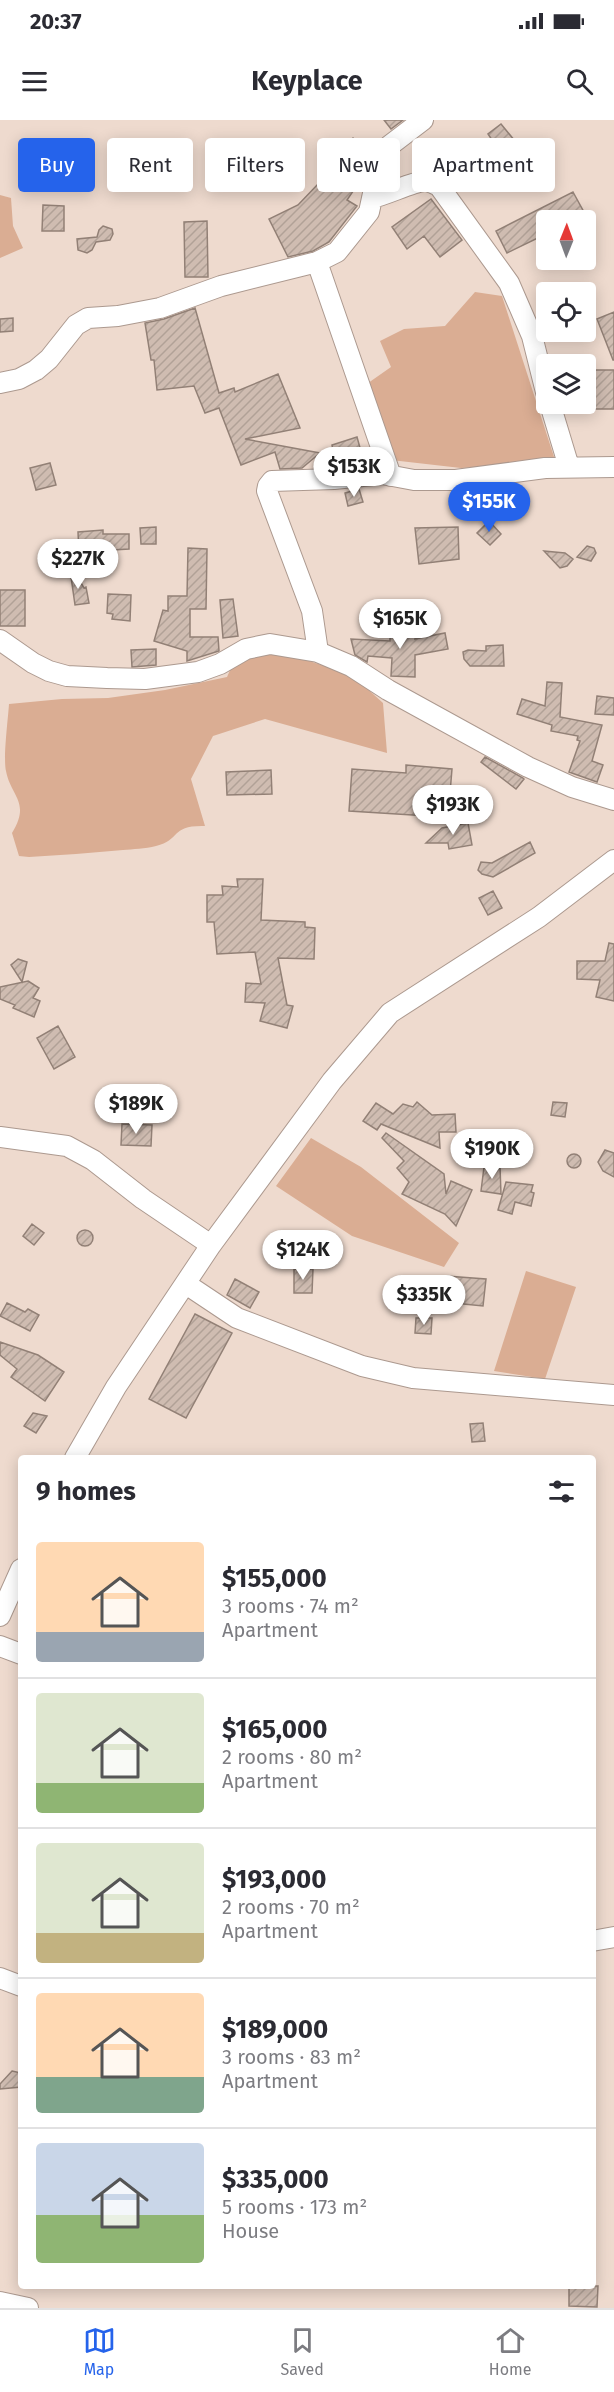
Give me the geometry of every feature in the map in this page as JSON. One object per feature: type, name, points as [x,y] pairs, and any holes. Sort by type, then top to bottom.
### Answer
[{"type":"street","points":[[0,383],[19,380],[36,370],[49,359],[76,325],[88,318],[118,316],[160,308],[221,286],[317,262],[337,252],[369,212],[380,160],[389,146],[423,120]]},
{"type":"street","points":[[372,198],[391,194],[422,181],[428,180],[439,186],[509,283],[532,336],[536,354]]},
{"type":"street","points":[[317,262],[392,476]]},
{"type":"street","points":[[553,414],[569,467]]},
{"type":"street","points":[[318,652],[312,611],[267,491],[267,486],[272,481],[333,479],[381,474],[414,480],[456,480],[545,468],[614,467]]},
{"type":"street","points":[[0,640],[49,671],[67,676],[107,678],[145,679],[198,672],[220,664],[246,649],[270,644],[318,652],[351,666],[388,690],[528,767],[572,787],[614,800]]},
{"type":"street","points":[[77,1455],[116,1387],[211,1245],[332,1081],[390,1013],[539,917],[614,860]]},
{"type":"street","points":[[0,1137],[68,1146],[93,1160],[143,1199],[211,1245]]},
{"type":"street","points":[[186,1284],[237,1318],[362,1366],[413,1378],[614,1395]]},
{"type":"street","points":[[0,1616],[18,1576]]},
{"type":"street","points":[[0,1646],[18,1653]]},
{"type":"street","points":[[596,1940],[614,1937]]},
{"type":"street","points":[[0,1978],[18,1985]]},
{"type":"street","points":[[0,2302],[28,2308]]},
{"type":"shaded area","points":[[0,195],[11,198],[13,226],[23,248],[0,258]]},
{"type":"shaded area","points":[[475,292],[502,296],[536,401],[536,414],[540,414],[556,463],[461,468],[391,460],[361,388],[391,367],[380,341],[404,329],[445,326]]},
{"type":"shaded area","points":[[275,647],[351,674],[383,703],[387,753],[265,719],[213,736],[191,779],[205,826],[186,828],[164,843],[148,848],[19,856],[12,833],[20,814],[20,807],[8,780],[5,765],[9,704],[108,698],[165,690],[227,677],[237,654]]},
{"type":"shaded area","points":[[311,1138],[361,1167],[459,1243],[444,1267],[352,1236],[276,1186]]},
{"type":"shaded area","points":[[526,1271],[576,1287],[545,1379],[494,1371]]},
{"type":"building","points":[[384,120],[403,120],[391,129]]},
{"type":"building","points":[[501,124],[512,138],[491,138],[488,134]]},
{"type":"building","points":[[317,185],[317,192],[352,192],[347,200],[357,206],[329,242],[313,251],[288,257],[269,219],[298,205]]},
{"type":"building","points":[[573,192],[583,210],[537,210]]},
{"type":"building","points":[[431,199],[462,240],[440,257],[424,236],[407,249],[392,227]]},
{"type":"building","points":[[43,205],[64,206],[64,231],[42,231]]},
{"type":"building","points":[[536,211],[536,239],[507,253],[496,231]]},
{"type":"building","points":[[207,221],[208,277],[185,277],[184,222]]},
{"type":"building","points":[[103,226],[112,229],[113,234],[110,240],[96,242],[92,250],[87,253],[78,250],[77,239],[97,237]]},
{"type":"building","points":[[195,308],[219,393],[234,388],[235,392],[278,374],[300,428],[245,439],[320,453],[302,468],[280,469],[275,452],[241,465],[219,408],[205,413],[194,386],[157,390],[154,360],[151,360],[145,323]]},
{"type":"building","points":[[614,312],[614,360],[613,360],[597,319]]},
{"type":"building","points":[[13,318],[13,331],[0,332],[0,319]]},
{"type":"building","points":[[596,370],[614,370],[614,409],[596,409]]},
{"type":"building","points":[[357,437],[362,455],[354,457],[355,461],[343,464],[342,461],[335,462],[332,445]]},
{"type":"building","points":[[50,463],[56,485],[36,490],[30,468]]},
{"type":"building","points":[[359,489],[363,502],[348,506],[345,493]]},
{"type":"building","points":[[489,521],[501,534],[490,545],[477,533]]},
{"type":"building","points":[[156,527],[156,544],[141,544],[140,528]]},
{"type":"building","points":[[458,527],[459,559],[419,564],[415,528]]},
{"type":"building","points":[[103,530],[103,534],[129,534],[129,549],[79,552],[78,532]]},
{"type":"building","points":[[587,546],[594,548],[596,553],[591,561],[577,557]]},
{"type":"building","points":[[188,548],[207,549],[206,609],[190,609],[190,637],[218,637],[219,651],[187,661],[187,651],[154,641],[163,610],[168,611],[168,596],[187,596]]},
{"type":"building","points":[[544,551],[565,553],[573,559],[567,566],[560,568]]},
{"type":"building","points":[[69,563],[84,588],[86,587],[89,603],[75,605]]},
{"type":"building","points":[[0,590],[25,590],[25,626],[0,626]]},
{"type":"building","points":[[108,594],[131,595],[130,621],[112,619],[113,614],[107,613]]},
{"type":"building","points":[[233,599],[238,636],[223,638],[220,600]]},
{"type":"building","points":[[390,632],[416,633],[415,639],[445,633],[448,649],[415,655],[415,677],[391,676],[392,658],[368,656],[367,662],[355,655],[351,639],[390,641]]},
{"type":"building","points":[[503,645],[504,666],[470,666],[464,659],[463,652],[468,650],[486,651],[486,646]]},
{"type":"building","points":[[156,649],[156,665],[132,667],[131,650]]},
{"type":"building","points":[[547,682],[562,683],[560,717],[602,725],[592,761],[603,765],[597,782],[569,772],[580,741],[577,740],[578,736],[551,731],[552,725],[517,714],[522,699],[545,706]]},
{"type":"building","points":[[597,696],[614,698],[614,715],[595,714]]},
{"type":"building","points":[[485,757],[524,779],[516,789],[481,762]]},
{"type":"building","points":[[406,765],[452,769],[450,793],[445,792],[444,817],[349,811],[352,769],[406,773]]},
{"type":"building","points":[[271,770],[272,794],[227,795],[226,772]]},
{"type":"building","points":[[468,823],[472,845],[449,849],[448,843],[426,843],[442,828]]},
{"type":"building","points":[[530,842],[535,853],[493,877],[482,874],[478,870],[481,862],[492,863]]},
{"type":"building","points":[[237,879],[263,879],[261,920],[305,922],[305,927],[315,928],[314,959],[278,958],[287,1005],[293,1006],[287,1028],[260,1021],[265,1003],[245,1002],[246,983],[261,984],[255,952],[217,954],[214,922],[207,922],[207,895],[223,895],[222,886],[238,887]]},
{"type":"building","points":[[493,891],[502,908],[488,915],[479,898]]},
{"type":"building","points":[[609,943],[614,944],[614,1001],[596,997],[600,980],[577,979],[577,961],[605,961]]},
{"type":"building","points":[[18,959],[27,962],[22,982],[11,965]]},
{"type":"building","points":[[28,981],[39,988],[33,998],[40,1001],[34,1017],[13,1008],[15,1005],[0,999],[0,987]]},
{"type":"building","points":[[58,1026],[75,1057],[54,1069],[37,1038]]},
{"type":"building","points":[[417,1102],[432,1115],[455,1114],[456,1132],[439,1132],[440,1148],[381,1124],[377,1130],[363,1121],[376,1103],[393,1114],[403,1104],[413,1107]]},
{"type":"building","points":[[553,1102],[567,1103],[565,1117],[551,1115]]},
{"type":"building","points":[[122,1124],[152,1125],[151,1146],[121,1145]]},
{"type":"building","points":[[386,1133],[444,1174],[446,1194],[451,1181],[472,1190],[456,1226],[445,1214],[402,1194],[409,1182],[397,1168],[404,1161],[382,1138]]},
{"type":"building","points":[[605,1150],[614,1153],[614,1177],[603,1171],[598,1162]]},
{"type":"building","points":[[574,1154],[579,1156],[581,1161],[579,1166],[574,1168],[569,1166],[567,1161],[569,1156]]},
{"type":"building","points":[[484,1167],[500,1167],[501,1194],[481,1191]]},
{"type":"building","points":[[506,1182],[533,1185],[531,1206],[515,1202],[512,1214],[498,1210]]},
{"type":"building","points":[[32,1224],[44,1233],[34,1245],[23,1236]]},
{"type":"building","points":[[85,1230],[91,1232],[93,1238],[91,1244],[85,1246],[79,1244],[77,1238],[79,1232]]},
{"type":"building","points":[[294,1269],[313,1269],[312,1293],[294,1293]]},
{"type":"building","points":[[446,1276],[486,1279],[483,1306],[444,1302]]},
{"type":"building","points":[[235,1279],[259,1292],[250,1308],[227,1295]]},
{"type":"building","points":[[7,1303],[25,1312],[28,1309],[39,1315],[30,1331],[0,1316]]},
{"type":"building","points":[[195,1314],[232,1333],[186,1418],[149,1399]]},
{"type":"building","points":[[416,1318],[432,1318],[431,1334],[415,1333]]},
{"type":"building","points":[[0,1342],[38,1355],[64,1372],[45,1401],[11,1377],[17,1369],[0,1355]]},
{"type":"building","points":[[33,1413],[47,1416],[36,1433],[24,1426]]},
{"type":"building","points":[[483,1423],[485,1441],[472,1442],[470,1424]]},
{"type":"building","points":[[12,2071],[18,2072],[18,2087],[0,2089],[0,2084]]},
{"type":"building","points":[[598,2286],[597,2307],[569,2306],[569,2289],[596,2289]]}]
